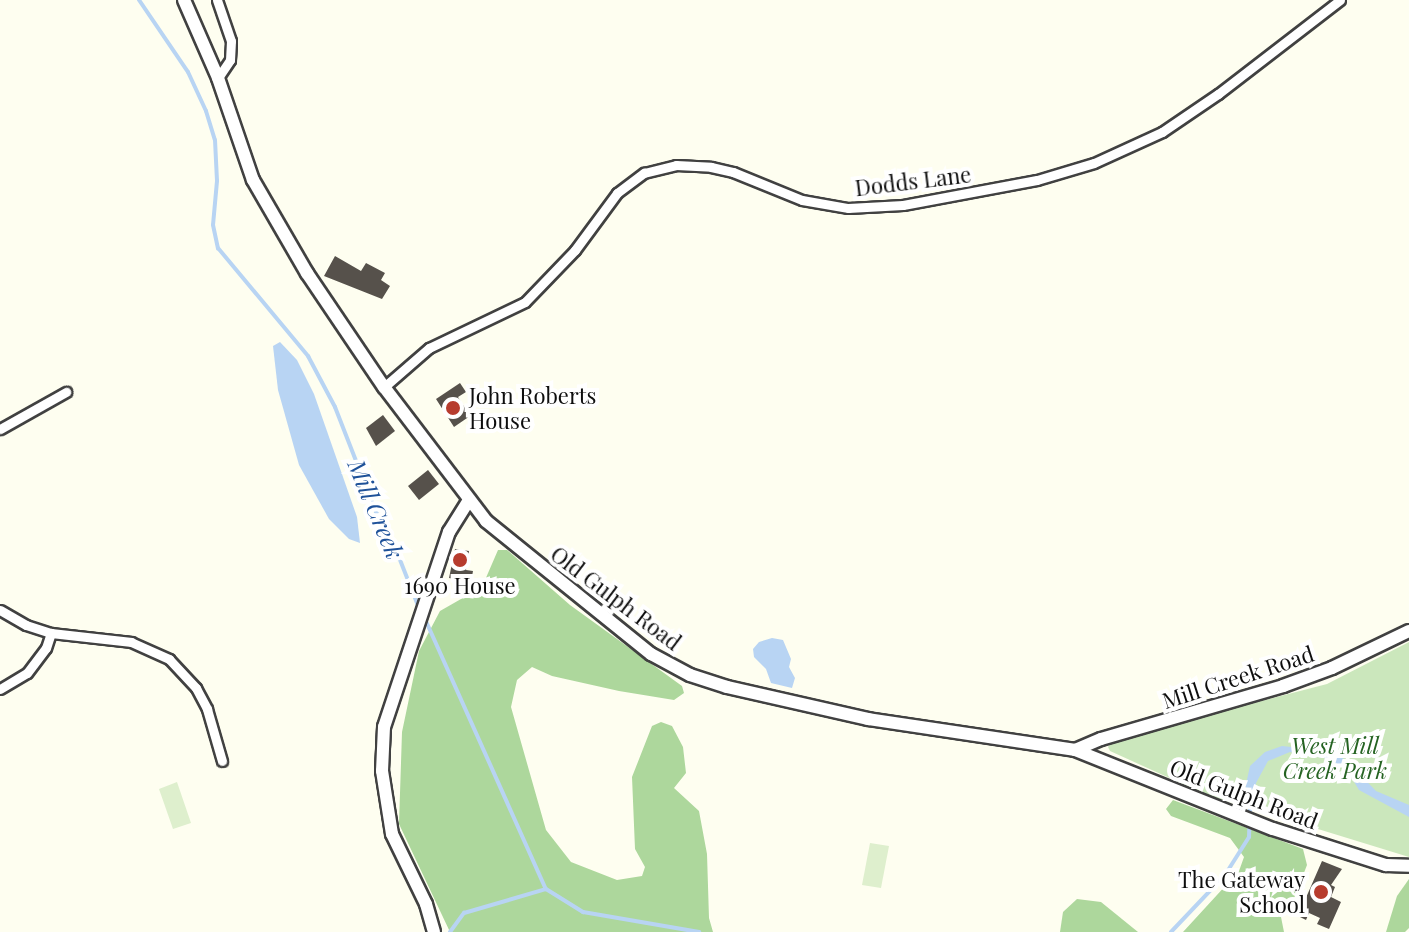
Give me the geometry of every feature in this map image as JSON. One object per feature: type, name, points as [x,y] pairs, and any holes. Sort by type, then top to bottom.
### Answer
[{"type":"street","name":"Old Gulph Road","points":[[184,0],[218,78],[253,180],[307,273],[384,387],[486,521],[651,654],[690,675],[727,687],[868,719],[1075,750],[1259,823],[1386,865],[1409,866]]},
{"type":"street","points":[[217,0],[231,41],[230,60],[218,78]]},
{"type":"street","name":"Dodds Lane","points":[[384,387],[429,348],[525,302],[551,279],[617,193],[644,173],[676,165],[711,167],[802,200],[848,208],[903,205],[1037,180],[1094,163],[1162,132],[1228,87],[1340,0]]},
{"type":"street","points":[[0,429],[66,392]]},
{"type":"street","points":[[434,932],[426,904],[392,834],[382,771],[384,727],[449,532],[468,501]]},
{"type":"street","points":[[0,610],[26,625],[51,633],[131,642],[169,659],[196,688],[207,709],[222,761]]},
{"type":"street","name":"Mill Creek Road","points":[[1075,750],[1101,739],[1283,686],[1332,668],[1409,631]]},
{"type":"street","points":[[0,689],[27,673],[38,660],[51,633]]},
{"type":"green space","points":[[498,550],[507,550],[570,605],[682,686],[684,693],[674,700],[619,691],[552,676],[532,667],[517,680],[511,707],[546,830],[571,862],[617,880],[642,876],[645,867],[635,849],[632,777],[652,726],[661,722],[672,726],[683,747],[686,773],[674,788],[699,811],[707,854],[709,918],[713,932],[450,932],[399,824],[402,732],[419,651],[440,611],[482,587]]},
{"type":"green space","name":"West Mill Creek Park","points":[[1409,642],[1409,857],[1207,795],[1110,751],[1108,747],[1114,739],[1327,684]]},
{"type":"green space","points":[[177,782],[191,823],[173,829],[159,789]]},
{"type":"green space","points":[[1173,800],[1303,849],[1307,865],[1291,906],[1281,917],[1284,932],[1183,932],[1239,871],[1244,857],[1230,838],[1171,816],[1166,809]]},
{"type":"green space","points":[[870,843],[889,846],[881,888],[862,885]]},
{"type":"green space","points":[[1409,879],[1409,928],[1405,932],[1386,932],[1397,896]]},
{"type":"green space","points":[[1077,899],[1101,902],[1138,932],[1060,932],[1063,912]]},
{"type":"water","points":[[280,342],[297,360],[314,394],[357,517],[360,543],[349,539],[329,519],[299,465],[278,390],[273,346]]},
{"type":"water","points":[[772,638],[783,640],[791,659],[789,667],[795,678],[792,688],[771,683],[766,669],[754,657],[753,649],[759,642]]},
{"type":"water","points":[[1282,746],[1329,751],[1346,760],[1376,791],[1409,805],[1409,817],[1359,790],[1347,770],[1329,759],[1290,752],[1268,761],[1256,783],[1254,806],[1242,802],[1250,766],[1265,752]]},
{"type":"building","points":[[335,256],[361,271],[366,263],[385,273],[381,280],[390,286],[382,299],[324,276]]},
{"type":"building","name":"John Roberts House","points":[[460,383],[466,392],[458,397],[470,416],[454,427],[436,399]]},
{"type":"building","points":[[383,415],[395,431],[376,446],[366,428]]},
{"type":"building","points":[[428,470],[439,484],[419,500],[408,486]]},
{"type":"building","name":"1690 House","points":[[455,549],[469,551],[466,570],[473,571],[471,582],[449,578]]},
{"type":"building","name":"The Gateway School","points":[[1322,861],[1342,869],[1331,885],[1335,887],[1331,897],[1341,902],[1329,929],[1317,924],[1320,918],[1309,913],[1306,920],[1298,916]]},
{"type":"waterway","name":"Mill Creek","points":[[139,0],[188,72],[206,111],[215,140],[217,181],[213,225],[218,248],[308,356],[335,407],[376,512],[391,537],[419,608]]},
{"type":"waterway","name":"Mill Creek","points":[[425,619],[546,889],[583,912],[699,932]]},
{"type":"waterway","name":"Mill Creek","points":[[1171,932],[1225,875],[1249,837],[1250,803]]},
{"type":"waterway","points":[[450,932],[464,913],[546,889]]},
{"type":"place","name":"John Roberts House","points":[[453,408]]},
{"type":"place","name":"1690 House","points":[[460,560]]},
{"type":"place","name":"The Gateway School","points":[[1321,892]]}]
